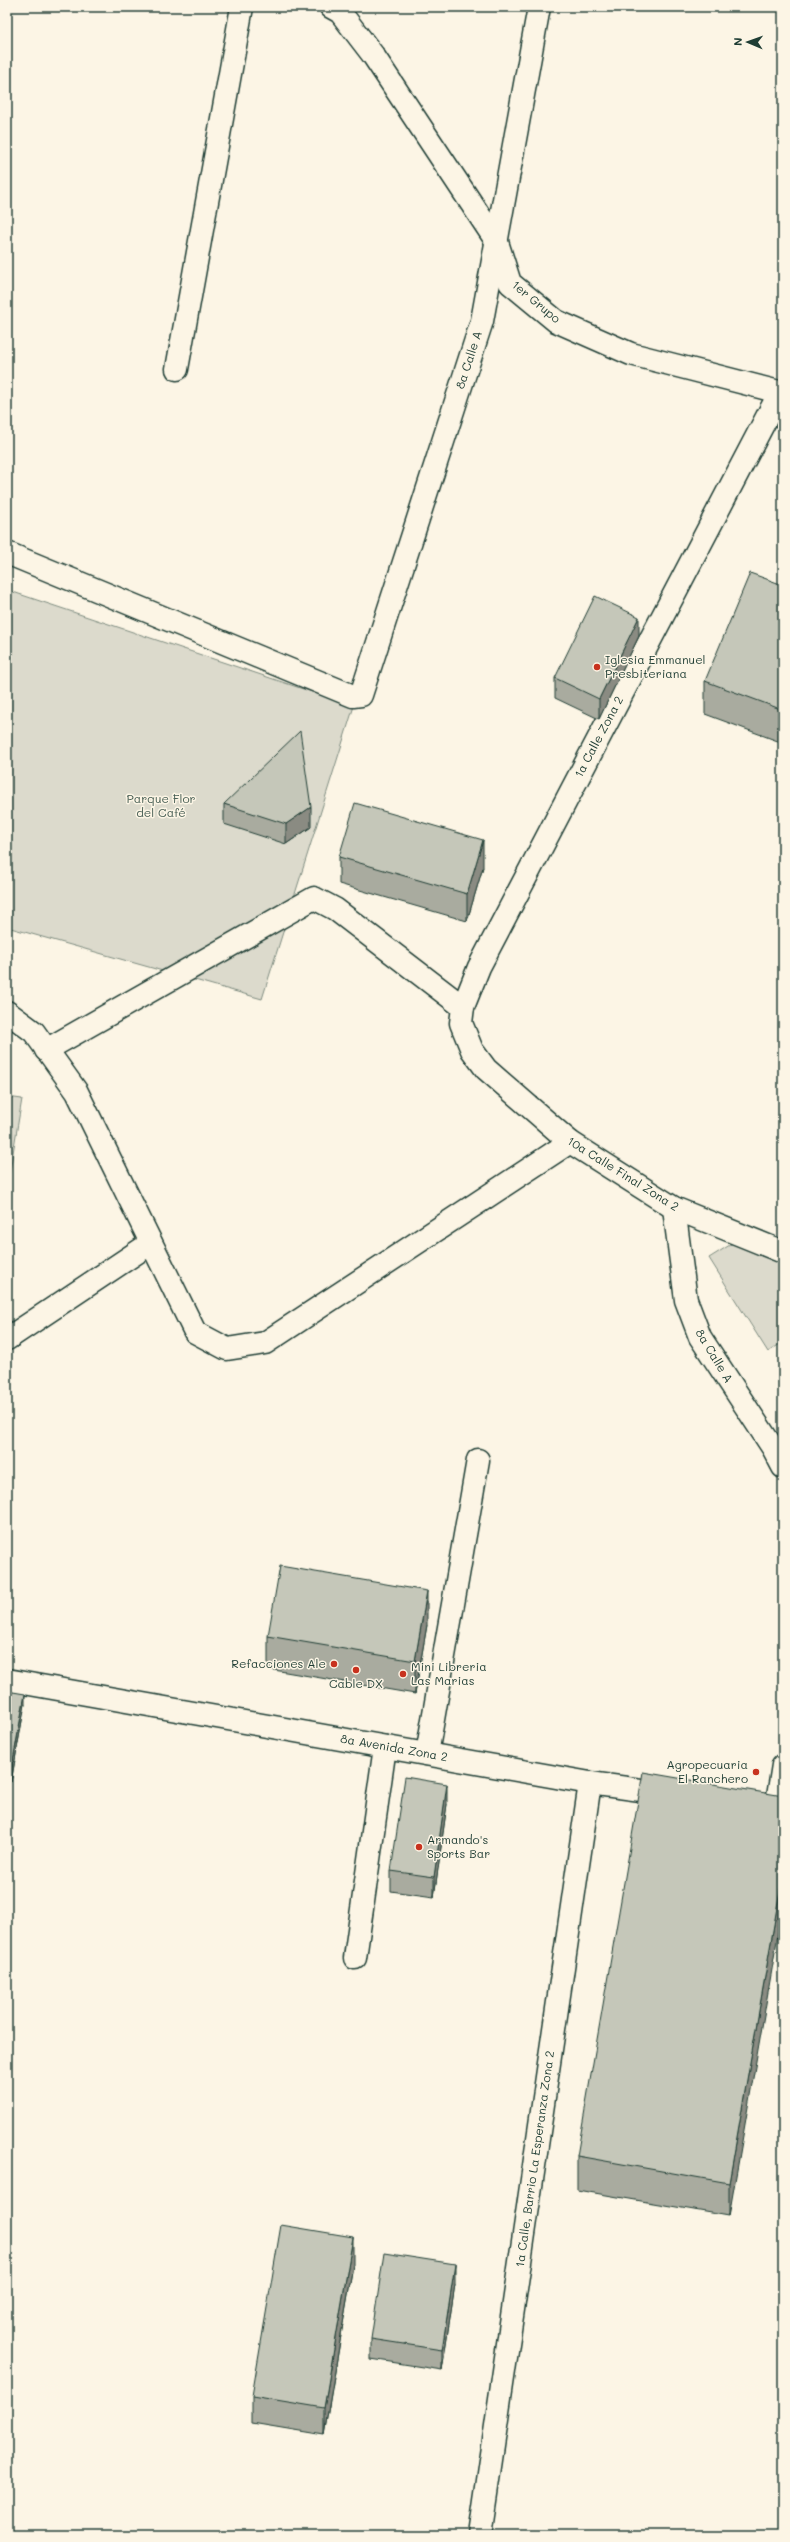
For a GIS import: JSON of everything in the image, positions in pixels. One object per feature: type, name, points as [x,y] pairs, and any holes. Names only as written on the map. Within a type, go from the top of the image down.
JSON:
[{"type":"street","points":[[177,369],[242,7]]},
{"type":"street","name":"1er Grupo","points":[[331,7],[340,12],[373,55],[497,242],[510,282],[556,321],[631,354],[782,392]]},
{"type":"street","name":"8a Calle A","points":[[7,553],[353,696],[361,695],[482,321],[539,7]]},
{"type":"street","name":"1a Calle Zona 2","points":[[462,1015],[487,953],[782,392]]},
{"type":"street","points":[[46,1050],[314,898],[335,910],[462,1015]]},
{"type":"street","points":[[7,1012],[34,1032],[77,1092],[195,1332],[227,1349],[265,1343],[570,1142]]},
{"type":"street","name":"10a Calle Final Zona 2","points":[[462,1015],[472,1050],[486,1069],[570,1142],[674,1208],[783,1252]]},
{"type":"street","name":"8a Calle A","points":[[674,1208],[686,1300],[700,1338],[773,1448],[783,1467]]},
{"type":"street","points":[[7,1339],[151,1243]]},
{"type":"street","points":[[426,1754],[478,1460]]},
{"type":"street","name":"8a Avenida Zona 2","points":[[7,1680],[590,1783],[691,1797]]},
{"type":"street","points":[[355,1958],[385,1747]]},
{"type":"street","points":[[753,1806],[780,1810],[783,1765]]},
{"type":"street","name":"1a Calle, Barrio La Esperanza Zona 2","points":[[480,2535],[590,1783]]},
{"type":"green space","name":"Parque Flor del Café","points":[[7,590],[354,706],[262,999],[7,927]]},
{"type":"green space","points":[[7,1097],[22,1099],[7,1189]]},
{"type":"green space","points":[[733,1243],[783,1263],[783,1342],[768,1352],[709,1258]]},
{"type":"building","points":[[750,573],[783,585],[783,710],[705,681]]},
{"type":"building","name":"Iglesia Emmanuel Presbiteriana","points":[[595,596],[639,617],[599,699],[555,678]]},
{"type":"building","points":[[300,731],[311,807],[286,824],[224,804]]},
{"type":"building","points":[[355,803],[483,840],[467,894],[339,857]]},
{"type":"building","points":[[280,1566],[427,1591],[415,1661],[268,1636]]},
{"type":"building","points":[[7,1691],[25,1694],[11,1771],[7,1771]]},
{"type":"building","points":[[643,1772],[783,1796],[783,1873],[729,2183],[577,2156]]},
{"type":"building","name":"Armando's Sports Bar","points":[[405,1777],[447,1784],[434,1877],[391,1871]]},
{"type":"building","points":[[281,2225],[353,2237],[324,2408],[252,2396]]},
{"type":"building","points":[[384,2253],[455,2264],[442,2350],[371,2339]]},
{"type":"place","name":"Iglesia Emmanuel Presbiteriana","points":[[597,667]]},
{"type":"place","name":"Refacciones Ale","points":[[334,1664]]},
{"type":"place","name":"Cable DX","points":[[356,1670]]},
{"type":"place","name":"Mini Libreria Las Marias","points":[[403,1674]]},
{"type":"place","name":"Agropecuaria El Ranchero","points":[[756,1772]]},
{"type":"place","name":"Armando's Sports Bar","points":[[419,1847]]}]
